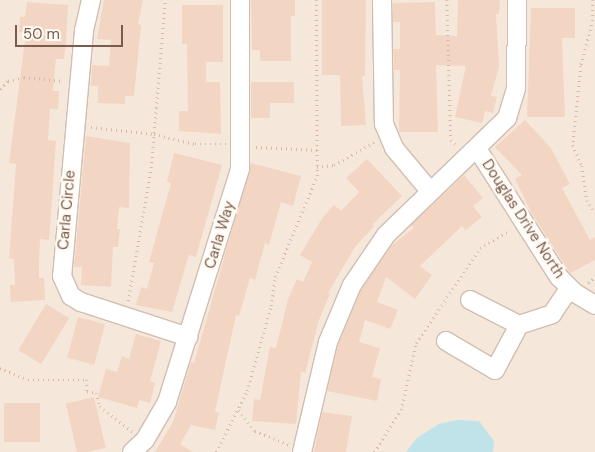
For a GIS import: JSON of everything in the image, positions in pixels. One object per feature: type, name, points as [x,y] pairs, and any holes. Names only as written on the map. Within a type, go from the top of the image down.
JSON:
[{"type":"street","name":"Carla Circle","points":[[91,0],[79,83],[62,276],[71,296],[81,302],[188,337]]},
{"type":"street","name":"Carla Way","points":[[137,449],[167,402],[232,197],[241,147],[240,0]]},
{"type":"street","points":[[382,0],[383,112],[387,134],[430,192]]},
{"type":"street","points":[[472,154],[501,126],[513,105],[516,88],[517,0]]},
{"type":"street","name":"Douglas Drive North","points":[[303,452],[328,342],[341,305],[367,260],[386,235],[472,154],[569,289],[595,305]]},
{"type":"street","points":[[446,341],[495,370],[519,325],[552,314],[569,289]]},
{"type":"street","points":[[470,300],[519,325]]},
{"type":"path","points":[[125,317],[154,134],[165,0]]},
{"type":"path","points":[[216,452],[239,410],[271,306],[274,277],[304,211],[317,167],[316,0]]},
{"type":"path","points":[[447,0],[451,140],[472,154]]},
{"type":"path","points":[[593,0],[593,20],[581,66],[573,145],[582,166],[587,200],[595,212]]},
{"type":"path","points":[[0,89],[8,81],[24,77],[79,83]]},
{"type":"path","points":[[76,125],[154,134],[196,144],[317,150]]},
{"type":"path","points":[[317,167],[334,165],[387,134]]},
{"type":"path","points":[[0,368],[28,380],[87,380],[87,391],[96,393],[100,406],[137,449]]},
{"type":"path","points":[[239,410],[255,431],[303,452]]},
{"type":"shaded area","points":[[0,0],[595,0],[595,452],[0,452]]},
{"type":"water","points":[[457,420],[479,421],[494,441],[493,452],[406,452],[417,438],[439,424]]},
{"type":"building","points":[[104,0],[143,0],[138,24],[141,25],[134,96],[125,96],[125,104],[98,103],[98,86],[91,86],[92,65],[109,66],[111,40],[97,39]]},
{"type":"building","points":[[251,0],[295,0],[295,16],[291,16],[291,61],[260,61],[260,50],[252,50]]},
{"type":"building","points":[[322,0],[366,0],[365,76],[362,76],[366,125],[341,126],[340,75],[322,75]]},
{"type":"building","points":[[458,0],[500,0],[499,14],[496,14],[499,67],[491,96],[497,97],[493,113],[485,111],[482,123],[455,117],[466,66],[436,65],[438,132],[399,132],[400,70],[394,70],[393,49],[400,49],[400,22],[393,22],[393,3],[435,2],[436,35],[457,36]]},
{"type":"building","points":[[27,2],[68,5],[64,59],[56,59],[53,91],[59,91],[58,109],[50,109],[48,140],[56,141],[51,214],[49,240],[40,239],[39,265],[39,278],[44,278],[45,300],[11,302],[10,285],[15,285],[14,259],[9,258],[16,164],[9,163],[26,33],[19,32],[20,17],[25,17]]},
{"type":"building","points":[[182,5],[223,5],[223,62],[206,62],[206,82],[220,82],[221,134],[179,131],[179,111],[188,111],[187,44],[182,44]]},
{"type":"building","points":[[531,8],[575,8],[575,38],[562,38],[565,117],[527,117]]},
{"type":"building","points":[[251,82],[294,82],[294,103],[270,103],[270,118],[251,118]]},
{"type":"building","points":[[525,120],[551,148],[570,184],[562,188],[590,240],[595,237],[595,260],[570,273],[531,212],[515,179],[522,175],[495,147]]},
{"type":"building","points":[[86,136],[130,143],[129,208],[119,207],[117,229],[120,229],[118,247],[113,247],[111,287],[81,285],[82,267],[74,267]]},
{"type":"building","points":[[174,153],[222,165],[196,257],[189,255],[172,312],[136,305],[141,287],[147,289],[154,263],[149,262],[171,183],[167,182]]},
{"type":"building","points":[[367,159],[402,196],[372,225],[374,226],[355,247],[328,293],[330,294],[319,320],[305,373],[301,372],[296,424],[252,421],[254,399],[260,400],[270,347],[276,348],[288,299],[297,279],[303,282],[312,262],[300,255],[323,217],[334,205],[341,211],[359,192],[346,178]]},
{"type":"building","points":[[251,163],[301,176],[293,206],[281,202],[269,245],[265,243],[255,280],[250,278],[239,316],[236,315],[215,412],[219,413],[215,430],[191,425],[180,444],[193,452],[155,452],[173,422],[191,362],[194,363]]},
{"type":"building","points":[[464,175],[483,198],[473,206],[482,217],[466,230],[462,226],[420,266],[432,275],[415,299],[386,277],[377,302],[398,310],[390,329],[365,320],[359,342],[380,348],[372,377],[381,379],[377,401],[327,391],[338,345],[361,290],[392,245],[414,228],[411,225]]},
{"type":"building","points":[[46,304],[69,318],[41,364],[18,350]]},
{"type":"building","points":[[78,317],[105,324],[94,365],[67,358]]},
{"type":"building","points":[[136,334],[161,341],[150,381],[155,383],[150,403],[139,400],[137,408],[98,397],[106,369],[117,372],[122,356],[129,359]]},
{"type":"building","points":[[94,397],[106,448],[77,452],[66,404]]},
{"type":"building","points":[[4,403],[40,403],[40,442],[4,442]]},
{"type":"building","points":[[322,412],[352,416],[346,452],[314,452]]}]
